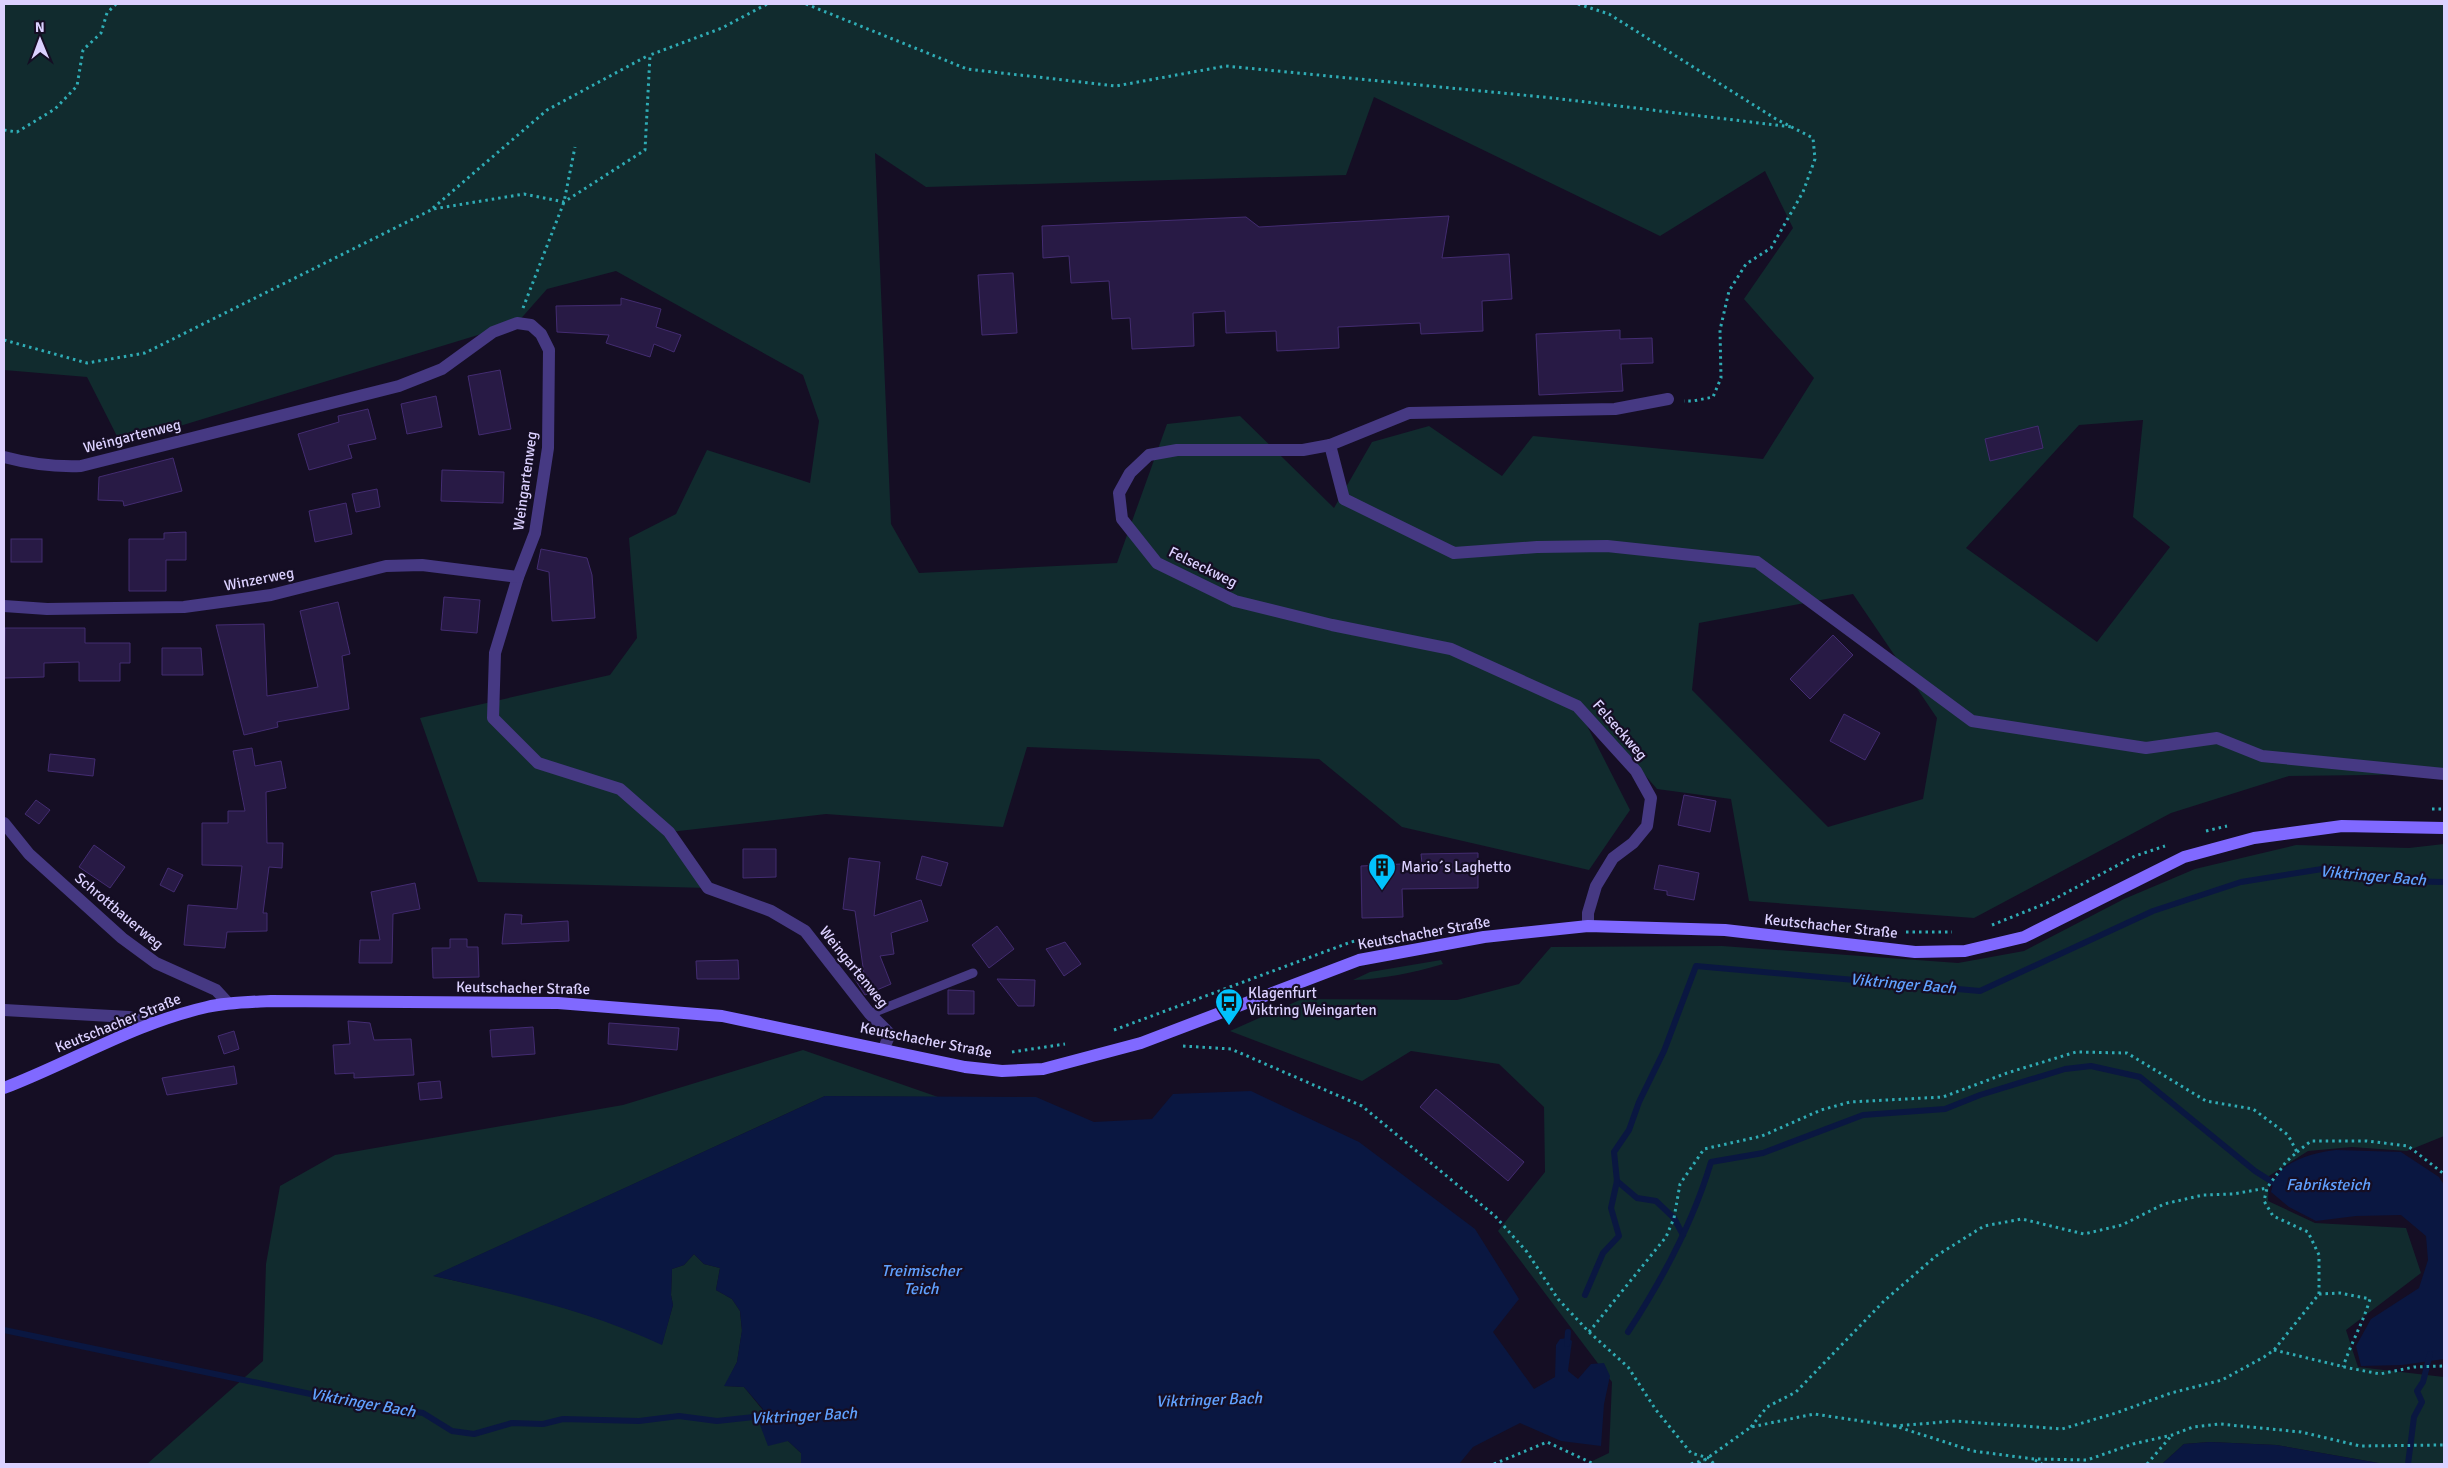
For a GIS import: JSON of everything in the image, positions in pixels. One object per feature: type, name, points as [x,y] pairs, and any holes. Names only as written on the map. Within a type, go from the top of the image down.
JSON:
[{"type":"main road","name":"Keutschacher Straße","points":[[4,1088],[152,1024],[184,1013],[228,1003],[271,1001],[558,1003],[722,1016],[884,1048],[965,1067],[1002,1071],[1043,1069],[1141,1043],[1359,960],[1484,937],[1588,926],[1725,930],[1915,952],[1965,952],[2024,937],[2184,857],[2254,838],[2342,826],[2444,828]]},
{"type":"street","name":"Weingartenweg","points":[[4,457],[49,466],[81,466],[399,386],[442,369],[493,332],[518,323],[531,325],[541,334],[549,350],[548,448],[535,533],[518,577],[495,653],[493,718],[538,763],[620,789],[669,832],[708,888],[771,911],[805,931],[870,1014],[890,1034],[884,1048]]},
{"type":"street","name":"Felseckweg","points":[[1588,926],[1588,913],[1596,886],[1613,858],[1633,843],[1647,826],[1652,798],[1636,771],[1577,706],[1451,648],[1332,625],[1235,601],[1157,563],[1122,519],[1119,492],[1130,472],[1149,455],[1176,450],[1303,450],[1330,445],[1409,413],[1615,409],[1668,399]]},
{"type":"street","points":[[1330,445],[1344,499],[1454,553],[1536,547],[1607,546],[1757,562],[1972,721],[2146,748],[2217,738],[2262,756],[2444,774]]},
{"type":"street","name":"Winzerweg","points":[[4,606],[47,609],[184,607],[271,595],[386,566],[422,564],[518,577]]},
{"type":"street","name":"Schrottbauerweg","points":[[4,823],[29,854],[122,938],[156,963],[216,990],[228,1003]]},
{"type":"street","points":[[4,1010],[128,1017],[152,1024]]},
{"type":"lane","points":[[870,1014],[973,974]]},
{"type":"path","points":[[4,130],[18,132],[55,109],[77,86],[83,50],[101,33],[107,13],[116,4]]},
{"type":"path","points":[[4,340],[87,362],[144,353],[433,209],[547,110],[650,55],[722,28],[767,4]]},
{"type":"path","points":[[806,4],[967,69],[1116,86],[1226,66],[1553,98],[1792,127]]},
{"type":"path","points":[[1578,4],[1610,14],[1812,138],[1815,160],[1803,192],[1771,248],[1746,264],[1728,291],[1720,330],[1721,378],[1713,397],[1694,402],[1668,399]]},
{"type":"path","points":[[433,209],[524,194],[564,202],[645,150],[650,55]]},
{"type":"path","points":[[518,323],[564,202],[576,147]]},
{"type":"path","points":[[2429,809],[2444,809]]},
{"type":"path","points":[[2200,834],[2218,827],[2236,825]]},
{"type":"path","points":[[1984,929],[2047,903],[2136,856],[2172,843]]},
{"type":"path","points":[[1902,932],[1957,932]]},
{"type":"path","points":[[1177,1046],[1231,1049],[1362,1106],[1495,1216],[1527,1252],[1558,1299],[1589,1332],[1628,1366],[1656,1410],[1691,1453],[1709,1458],[1714,1464]]},
{"type":"path","points":[[1589,1332],[1666,1237],[1674,1218],[1680,1184],[1704,1149],[1762,1136],[1820,1110],[1850,1102],[1943,1097],[2007,1073],[2076,1052],[2128,1054],[2206,1102],[2253,1109],[2288,1135],[2297,1152]]},
{"type":"path","points":[[1895,1426],[1955,1421],[2062,1428],[2116,1413],[2171,1393],[2222,1380],[2274,1350],[2319,1294],[2320,1255],[2308,1232],[2273,1216],[2264,1201],[2267,1188],[2286,1162],[2311,1141],[2367,1141],[2408,1146],[2444,1174]]},
{"type":"path","points":[[1699,1464],[1751,1427],[1767,1407],[1796,1392],[1885,1300],[1936,1256],[1984,1226],[2022,1219],[2084,1234],[2122,1225],[2164,1204],[2203,1195],[2233,1194],[2267,1188]]},
{"type":"path","points":[[2319,1294],[2340,1293],[2370,1299],[2364,1320],[2351,1342],[2343,1367]]},
{"type":"path","points":[[2274,1350],[2380,1374],[2414,1367],[2444,1366]]},
{"type":"path","points":[[1751,1427],[1814,1414],[1895,1426],[1973,1451],[2034,1459],[2087,1460],[2133,1444],[2172,1435],[2193,1427],[2220,1424],[2301,1432],[2360,1446],[2444,1445]]},
{"type":"path","points":[[2147,1464],[2172,1435]]},
{"type":"path","points":[[1494,1464],[1547,1442],[1594,1464]]},
{"type":"path","points":[[1691,1464],[1709,1458]]},
{"type":"path","points":[[1709,1458],[1710,1464]]},
{"type":"path","points":[[2034,1459],[2042,1464]]},
{"type":"green space","points":[[4,4],[2444,4],[2444,774],[2289,776],[2171,813],[1974,918],[1749,901],[1731,799],[1657,789],[1601,724],[1578,708],[1630,810],[1589,870],[1402,827],[1319,759],[1027,747],[1003,827],[826,814],[670,832],[708,888],[478,882],[420,718],[610,675],[637,638],[629,538],[676,514],[707,450],[810,483],[819,421],[803,375],[616,271],[547,289],[517,323],[121,444],[87,377],[4,370]],"holes":[[[1374,97],[1660,236],[1765,171],[1793,228],[1744,299],[1814,378],[1763,459],[1533,436],[1502,476],[1429,426],[1372,442],[1334,508],[1240,416],[1167,424],[1117,563],[919,573],[891,524],[875,153],[926,187],[1346,175]],[[2143,420],[2133,517],[2170,547],[2097,642],[1966,548],[2079,425]],[[1853,594],[1937,718],[1923,799],[1828,827],[1692,690],[1699,623]]]},
{"type":"green space","points":[[2444,844],[2444,1136],[2407,1151],[2352,1147],[2308,1151],[2269,1176],[2268,1201],[2315,1223],[2406,1228],[2421,1273],[2346,1330],[2358,1367],[2444,1377],[2444,1464],[2384,1464],[2276,1445],[2210,1442],[2184,1444],[2162,1464],[1586,1464],[1609,1453],[1612,1382],[1498,1231],[1545,1172],[1544,1107],[1499,1064],[1411,1051],[1362,1081],[1230,1031],[1302,999],[1457,1000],[1519,984],[1551,947],[1722,946],[1958,963],[2024,951],[2124,899],[2195,869],[2296,845],[2409,848]]},
{"type":"green space","points":[[1441,960],[1443,964],[1409,973],[1353,980],[1370,972]]},
{"type":"green space","points":[[803,1050],[938,1097],[825,1096],[434,1276],[533,1298],[619,1325],[662,1344],[673,1305],[671,1295],[672,1269],[684,1265],[694,1254],[704,1264],[720,1268],[716,1290],[732,1299],[740,1311],[742,1331],[737,1362],[725,1386],[744,1387],[788,1441],[801,1453],[801,1464],[147,1464],[263,1361],[266,1264],[280,1186],[335,1155],[623,1105]]},
{"type":"water","name":"Treimischer Teich","points":[[1251,1091],[1359,1142],[1475,1229],[1519,1299],[1493,1332],[1534,1389],[1555,1377],[1556,1345],[1560,1339],[1568,1338],[1572,1341],[1568,1371],[1578,1379],[1591,1364],[1604,1363],[1610,1376],[1604,1404],[1601,1446],[1561,1441],[1520,1423],[1473,1447],[1459,1464],[801,1464],[801,1453],[788,1441],[768,1446],[757,1417],[763,1409],[744,1387],[724,1386],[737,1362],[742,1330],[740,1311],[732,1299],[716,1290],[720,1268],[704,1264],[694,1254],[684,1265],[672,1269],[671,1295],[673,1305],[662,1345],[606,1322],[550,1304],[433,1276],[825,1096],[1036,1097],[1094,1122],[1152,1119],[1173,1094]]},
{"type":"water","name":"Fabriksteich","points":[[2336,1150],[2401,1152],[2439,1177],[2444,1185],[2444,1359],[2402,1365],[2361,1366],[2356,1346],[2371,1319],[2419,1288],[2428,1260],[2426,1236],[2401,1215],[2356,1216],[2316,1221],[2289,1207],[2271,1192],[2276,1177],[2287,1166],[2311,1155]]},
{"type":"water","points":[[2210,1442],[2276,1445],[2384,1464],[2162,1464],[2184,1444]]},
{"type":"building","points":[[1449,216],[1442,258],[1509,254],[1512,299],[1482,301],[1483,331],[1421,334],[1420,323],[1338,327],[1339,348],[1277,351],[1276,331],[1226,333],[1225,311],[1193,313],[1194,346],[1132,349],[1130,318],[1112,319],[1109,281],[1071,283],[1069,256],[1043,258],[1042,226],[1246,217],[1259,227]]},
{"type":"building","points":[[1013,273],[1017,333],[982,335],[978,275]]},
{"type":"building","points":[[621,298],[661,309],[656,327],[681,335],[674,352],[654,344],[650,357],[606,343],[609,335],[557,332],[556,306],[621,305]]},
{"type":"building","points":[[1620,330],[1620,339],[1652,338],[1653,363],[1621,364],[1623,391],[1539,395],[1536,334]]},
{"type":"building","points":[[500,370],[511,429],[479,435],[468,376]]},
{"type":"building","points":[[436,396],[442,427],[407,434],[401,404]]},
{"type":"building","points":[[368,409],[376,439],[348,445],[352,458],[309,470],[298,434],[339,422],[338,416]]},
{"type":"building","points":[[2038,426],[2043,448],[1990,461],[1985,439]]},
{"type":"building","points":[[173,458],[182,491],[124,506],[123,501],[98,500],[99,477]]},
{"type":"building","points":[[442,470],[504,472],[503,503],[441,501]]},
{"type":"building","points":[[377,489],[380,507],[356,512],[352,494]]},
{"type":"building","points":[[346,503],[352,534],[315,542],[309,511]]},
{"type":"building","points":[[186,532],[186,560],[166,560],[166,591],[129,591],[129,539],[164,539],[164,533]]},
{"type":"building","points":[[11,539],[42,539],[42,562],[11,562]]},
{"type":"building","points":[[541,549],[587,558],[592,575],[595,618],[552,621],[549,572],[537,569]]},
{"type":"building","points":[[444,597],[480,600],[477,633],[441,630]]},
{"type":"building","points":[[338,602],[350,654],[342,656],[349,709],[277,722],[278,727],[244,735],[216,625],[264,624],[267,696],[318,687],[300,611]]},
{"type":"building","points":[[5,628],[85,628],[85,643],[130,643],[130,663],[120,663],[120,681],[79,681],[79,662],[44,663],[44,677],[4,678]]},
{"type":"building","points":[[1833,635],[1853,655],[1810,699],[1790,679]]},
{"type":"building","points":[[162,648],[201,648],[203,675],[162,675]]},
{"type":"building","points":[[1844,714],[1880,733],[1865,760],[1830,741]]},
{"type":"building","points":[[252,748],[255,766],[281,761],[286,788],[266,792],[267,843],[283,843],[282,868],[269,867],[263,913],[267,913],[267,931],[227,932],[225,948],[184,945],[188,905],[237,909],[242,866],[202,865],[202,823],[228,823],[228,811],[245,811],[233,751]]},
{"type":"building","points":[[50,754],[95,759],[93,776],[48,771]]},
{"type":"building","points":[[1684,795],[1716,801],[1710,832],[1678,825]]},
{"type":"building","points":[[36,800],[50,810],[39,824],[25,814]]},
{"type":"building","points":[[94,845],[125,867],[110,888],[79,867]]},
{"type":"building","points":[[743,849],[776,849],[776,877],[743,878]]},
{"type":"building","points":[[1478,853],[1478,888],[1402,889],[1403,917],[1362,918],[1361,866],[1422,863],[1421,854]]},
{"type":"building","points":[[922,856],[948,863],[941,886],[916,879]]},
{"type":"building","points":[[849,858],[880,862],[874,916],[921,900],[928,921],[891,933],[894,954],[880,956],[891,984],[865,995],[854,978],[864,974],[855,911],[843,909]]},
{"type":"building","points":[[1659,865],[1699,873],[1694,900],[1667,895],[1667,891],[1654,889]]},
{"type":"building","points":[[168,868],[183,875],[174,892],[160,885]]},
{"type":"building","points":[[415,883],[420,909],[393,914],[392,963],[359,963],[360,940],[380,940],[371,892]]},
{"type":"building","points":[[505,914],[522,915],[521,924],[568,921],[569,941],[502,944]]},
{"type":"building","points":[[997,926],[1014,949],[989,968],[972,945]]},
{"type":"building","points":[[450,939],[467,939],[467,947],[478,947],[479,977],[433,978],[432,948],[450,948]]},
{"type":"building","points":[[1065,942],[1081,964],[1064,976],[1046,949]]},
{"type":"building","points":[[738,960],[739,979],[697,979],[696,961]]},
{"type":"building","points":[[997,979],[1035,980],[1034,1006],[1018,1006]]},
{"type":"building","points":[[948,990],[974,991],[974,1014],[948,1014]]},
{"type":"building","points":[[348,1021],[370,1023],[374,1040],[411,1039],[414,1075],[354,1078],[354,1073],[335,1074],[333,1045],[350,1044]]},
{"type":"building","points":[[609,1023],[679,1028],[677,1050],[608,1044]]},
{"type":"building","points":[[533,1027],[535,1054],[492,1057],[490,1030]]},
{"type":"building","points":[[234,1031],[239,1049],[224,1054],[218,1036]]},
{"type":"building","points":[[234,1066],[237,1084],[167,1095],[162,1078]]},
{"type":"building","points":[[440,1081],[442,1098],[420,1100],[418,1083]]},
{"type":"building","points":[[1436,1089],[1524,1162],[1508,1181],[1420,1107]]},
{"type":"waterway","name":"Viktringer Bach","points":[[1585,1295],[1603,1253],[1619,1236],[1611,1208],[1617,1181],[1614,1152],[1629,1130],[1639,1102],[1664,1051],[1696,966],[1980,991],[2153,911],[2241,882],[2322,869],[2393,881],[2444,882]]},
{"type":"waterway","points":[[1628,1332],[1653,1292],[1686,1229],[1711,1162],[1763,1153],[1863,1115],[1945,1109],[1980,1095],[2065,1069],[2091,1066],[2140,1077],[2255,1171],[2274,1183],[2281,1183]]},
{"type":"waterway","points":[[1617,1181],[1637,1198],[1656,1201],[1674,1218],[1683,1235]]},
{"type":"waterway","name":"Viktringer Bach","points":[[4,1330],[325,1397],[423,1413],[452,1431],[474,1434],[512,1423],[543,1424],[563,1419],[639,1421],[679,1416],[717,1421],[763,1416]]},
{"type":"waterway","name":"Viktringer Bach","points":[[1567,1344],[1568,1332]]},
{"type":"waterway","points":[[2408,1464],[2414,1417],[2422,1402],[2417,1391],[2423,1382],[2430,1354]]},
{"type":"place","name":"Mario´s Laghetto","points":[[1382,891]]},
{"type":"place","name":"Klagenfurt Viktring Weingarten","points":[[1229,1026]]}]
